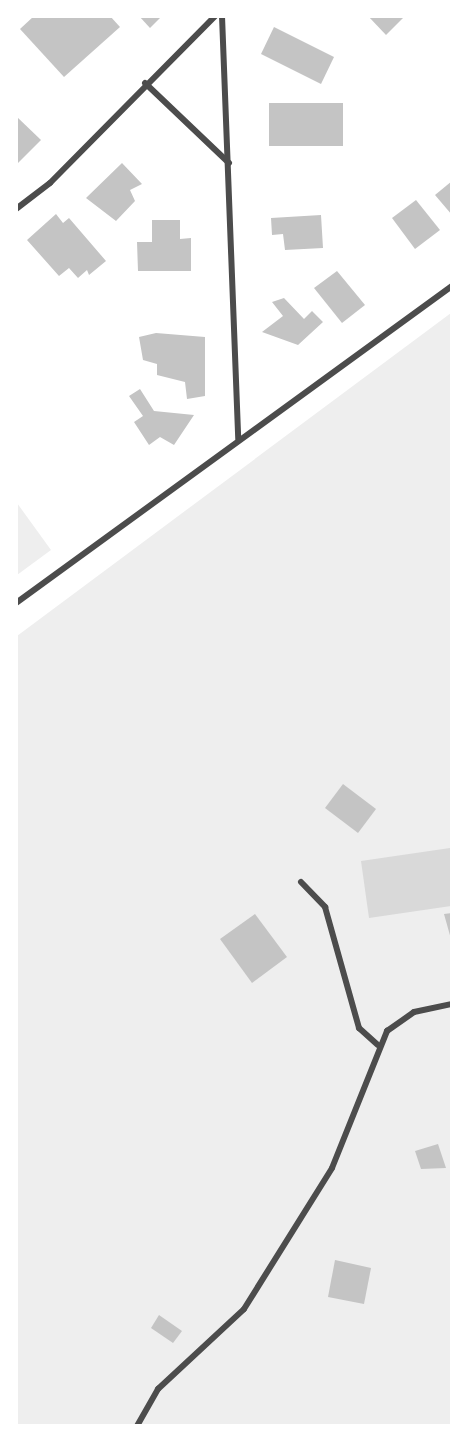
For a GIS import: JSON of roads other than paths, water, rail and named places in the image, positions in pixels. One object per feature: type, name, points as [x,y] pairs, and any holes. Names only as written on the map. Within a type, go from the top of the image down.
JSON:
[{"type":"street","points":[[16,209],[50,183],[145,83],[214,16]]},
{"type":"street","points":[[222,16],[238,439]]},
{"type":"street","points":[[145,83],[229,163]]},
{"type":"street","points":[[16,198],[22,203]]},
{"type":"street","points":[[16,603],[238,439],[452,286]]},
{"type":"street","points":[[301,882],[325,907],[359,1028],[378,1045]]},
{"type":"street","points":[[137,1425],[158,1389],[244,1309],[332,1168],[378,1045],[402,1018],[452,1004]]}]
